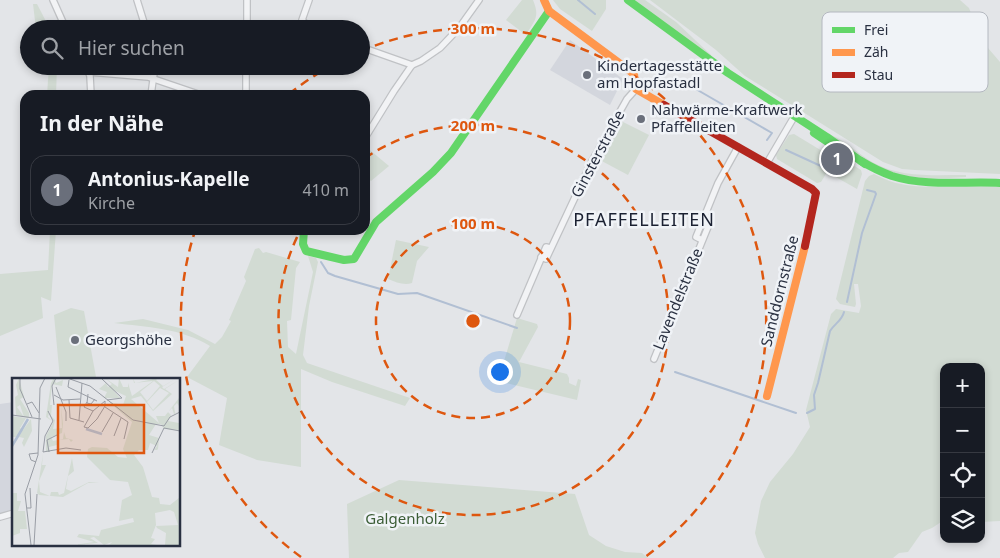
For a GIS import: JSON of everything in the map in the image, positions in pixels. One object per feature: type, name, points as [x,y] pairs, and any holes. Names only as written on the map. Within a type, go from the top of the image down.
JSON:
[{"type":"street","points":[[53,0],[62,20]]},
{"type":"street","points":[[137,0],[143,20]]},
{"type":"street","points":[[247,0],[247,20]]},
{"type":"street","points":[[302,20],[309,0]]},
{"type":"street","points":[[370,130],[412,65],[422,61],[440,48],[459,28],[479,0]]},
{"type":"street","points":[[544,0],[549,11],[634,74],[636,89],[767,163],[794,117]]},
{"type":"street","points":[[628,0],[728,72],[794,117],[827,136],[865,164],[889,175],[921,182],[977,181],[1000,183]]},
{"type":"street","points":[[370,230],[448,157],[549,11]]},
{"type":"street","points":[[370,50],[412,65]]},
{"type":"street","points":[[88,75],[90,90]]},
{"type":"street","points":[[134,75],[154,78],[187,90]]},
{"type":"street","points":[[151,90],[154,75]]},
{"type":"street","points":[[246,75],[246,90]]},
{"type":"street","name":"Ginsterstraße","points":[[517,315],[546,246],[550,248],[592,161],[627,99],[636,89]]},
{"type":"street","name":"Lavendelstraße","points":[[654,359],[710,222],[704,220],[718,183],[738,147]]},
{"type":"street","name":"Sanddornstraße","points":[[767,163],[816,193],[811,222],[767,396]]},
{"type":"street","points":[[304,235],[303,244],[309,253],[344,260],[354,258],[367,235]]},
{"type":"shaded area","name":"Kindertagesstätte am Hopfastadl","points":[[570,40],[623,79],[610,105],[550,70]]},
{"type":"shaded area","points":[[12,402],[12,511],[0,514],[0,404]]},
{"type":"green space","points":[[522,0],[533,0],[536,11],[536,18],[526,35],[506,20]]},
{"type":"green space","points":[[553,0],[606,0],[606,9],[592,31],[560,9]]},
{"type":"green space","points":[[635,0],[645,0],[676,22],[711,55],[712,60]]},
{"type":"green space","points":[[650,0],[960,0],[971,12],[822,12],[822,92],[988,92],[988,48],[1000,62],[1000,174],[902,169],[883,162],[745,76],[716,50]]},
{"type":"green space","points":[[33,4],[37,4],[45,20],[35,20]]},
{"type":"green space","points":[[48,75],[57,75],[56,90],[47,90]]},
{"type":"green space","points":[[619,120],[649,135],[628,175],[598,159]]},
{"type":"green space","points":[[794,134],[832,157],[836,164],[842,158],[861,170],[862,174],[857,189],[827,172],[821,182],[817,183],[777,159],[776,155],[789,135]]},
{"type":"green space","points":[[831,135],[868,160],[884,168],[907,173],[966,175],[966,177],[920,178],[885,170],[866,160]]},
{"type":"green space","points":[[370,150],[389,166],[370,180]]},
{"type":"green space","points":[[874,174],[893,182],[922,187],[1000,187],[1000,521],[985,522],[985,363],[940,363],[940,523],[922,532],[908,552],[899,553],[893,558],[765,558],[755,533],[761,501],[770,482],[793,454],[810,427],[806,410],[831,314],[836,309],[859,313],[861,306],[858,284],[854,284],[855,307],[840,304],[836,299],[865,181]]},
{"type":"green space","points":[[50,235],[56,235],[51,301],[41,297],[43,318],[0,336],[0,274],[48,270]]},
{"type":"green space","points":[[396,240],[429,247],[417,261],[412,283],[409,284],[388,279]]},
{"type":"green space","points":[[259,248],[263,253],[266,252],[300,262],[296,268],[291,320],[287,321],[288,347],[296,354],[313,272],[308,256],[316,258],[318,262],[309,306],[303,355],[307,363],[410,398],[405,406],[332,382],[301,369],[301,467],[257,460],[219,445],[227,398],[187,377],[210,346],[187,335],[175,332],[114,323],[143,319],[188,330],[215,344],[222,337],[231,321],[229,320],[246,281],[244,277],[255,249]]},
{"type":"green space","points":[[71,308],[84,311],[96,377],[114,378],[60,378],[54,315]]},
{"type":"green space","points":[[517,318],[537,324],[538,327],[519,362],[567,374],[569,383],[576,386],[578,379],[581,380],[577,400],[498,381]]},
{"type":"green space","name":"Galgenholz","points":[[399,480],[575,494],[589,535],[606,546],[625,552],[642,553],[648,558],[349,558],[347,504]]},
{"type":"waterway","points":[[578,0],[595,14]]},
{"type":"waterway","points":[[675,77],[772,133],[767,140]]},
{"type":"waterway","points":[[786,150],[823,167]]},
{"type":"waterway","points":[[847,302],[862,233],[876,194],[867,190]]},
{"type":"waterway","points":[[321,262],[328,273],[335,276],[398,294],[417,293],[517,328]]},
{"type":"waterway","points":[[807,413],[815,409],[814,395],[830,331],[842,318],[844,312]]},
{"type":"waterway","points":[[675,372],[796,413]]},
{"type":"traffic: fast","points":[[628,0],[728,73],[865,164]]},
{"type":"traffic: fast","points":[[370,232],[376,222],[433,172],[451,153],[549,11]]},
{"type":"traffic: fast","points":[[814,133],[838,149]]},
{"type":"traffic: fast","points":[[861,161],[884,173],[905,179],[932,183],[1000,183]]},
{"type":"traffic: fast","points":[[304,235],[303,244],[306,251],[344,260],[354,259],[368,235]]},
{"type":"traffic: slow","points":[[544,0],[549,11],[634,74],[636,89],[664,105]]},
{"type":"traffic: slow","points":[[767,396],[805,246]]},
{"type":"traffic: jam","points":[[664,105],[812,189],[816,193],[805,246]]},
{"type":"place","name":"Kindertagesstätte am Hopfastadl","points":[[587,75]]},
{"type":"place","name":"Nahwärme-Kraftwerk Pfaffelleiten","points":[[641,119]]},
{"type":"place","name":"Antonius-Kapelle","points":[[837,159]]},
{"type":"place","name":"Georgshöhe","points":[[75,340]]},
{"type":"district","name":"PFAFFELLEITEN","points":[[644,220]]}]
